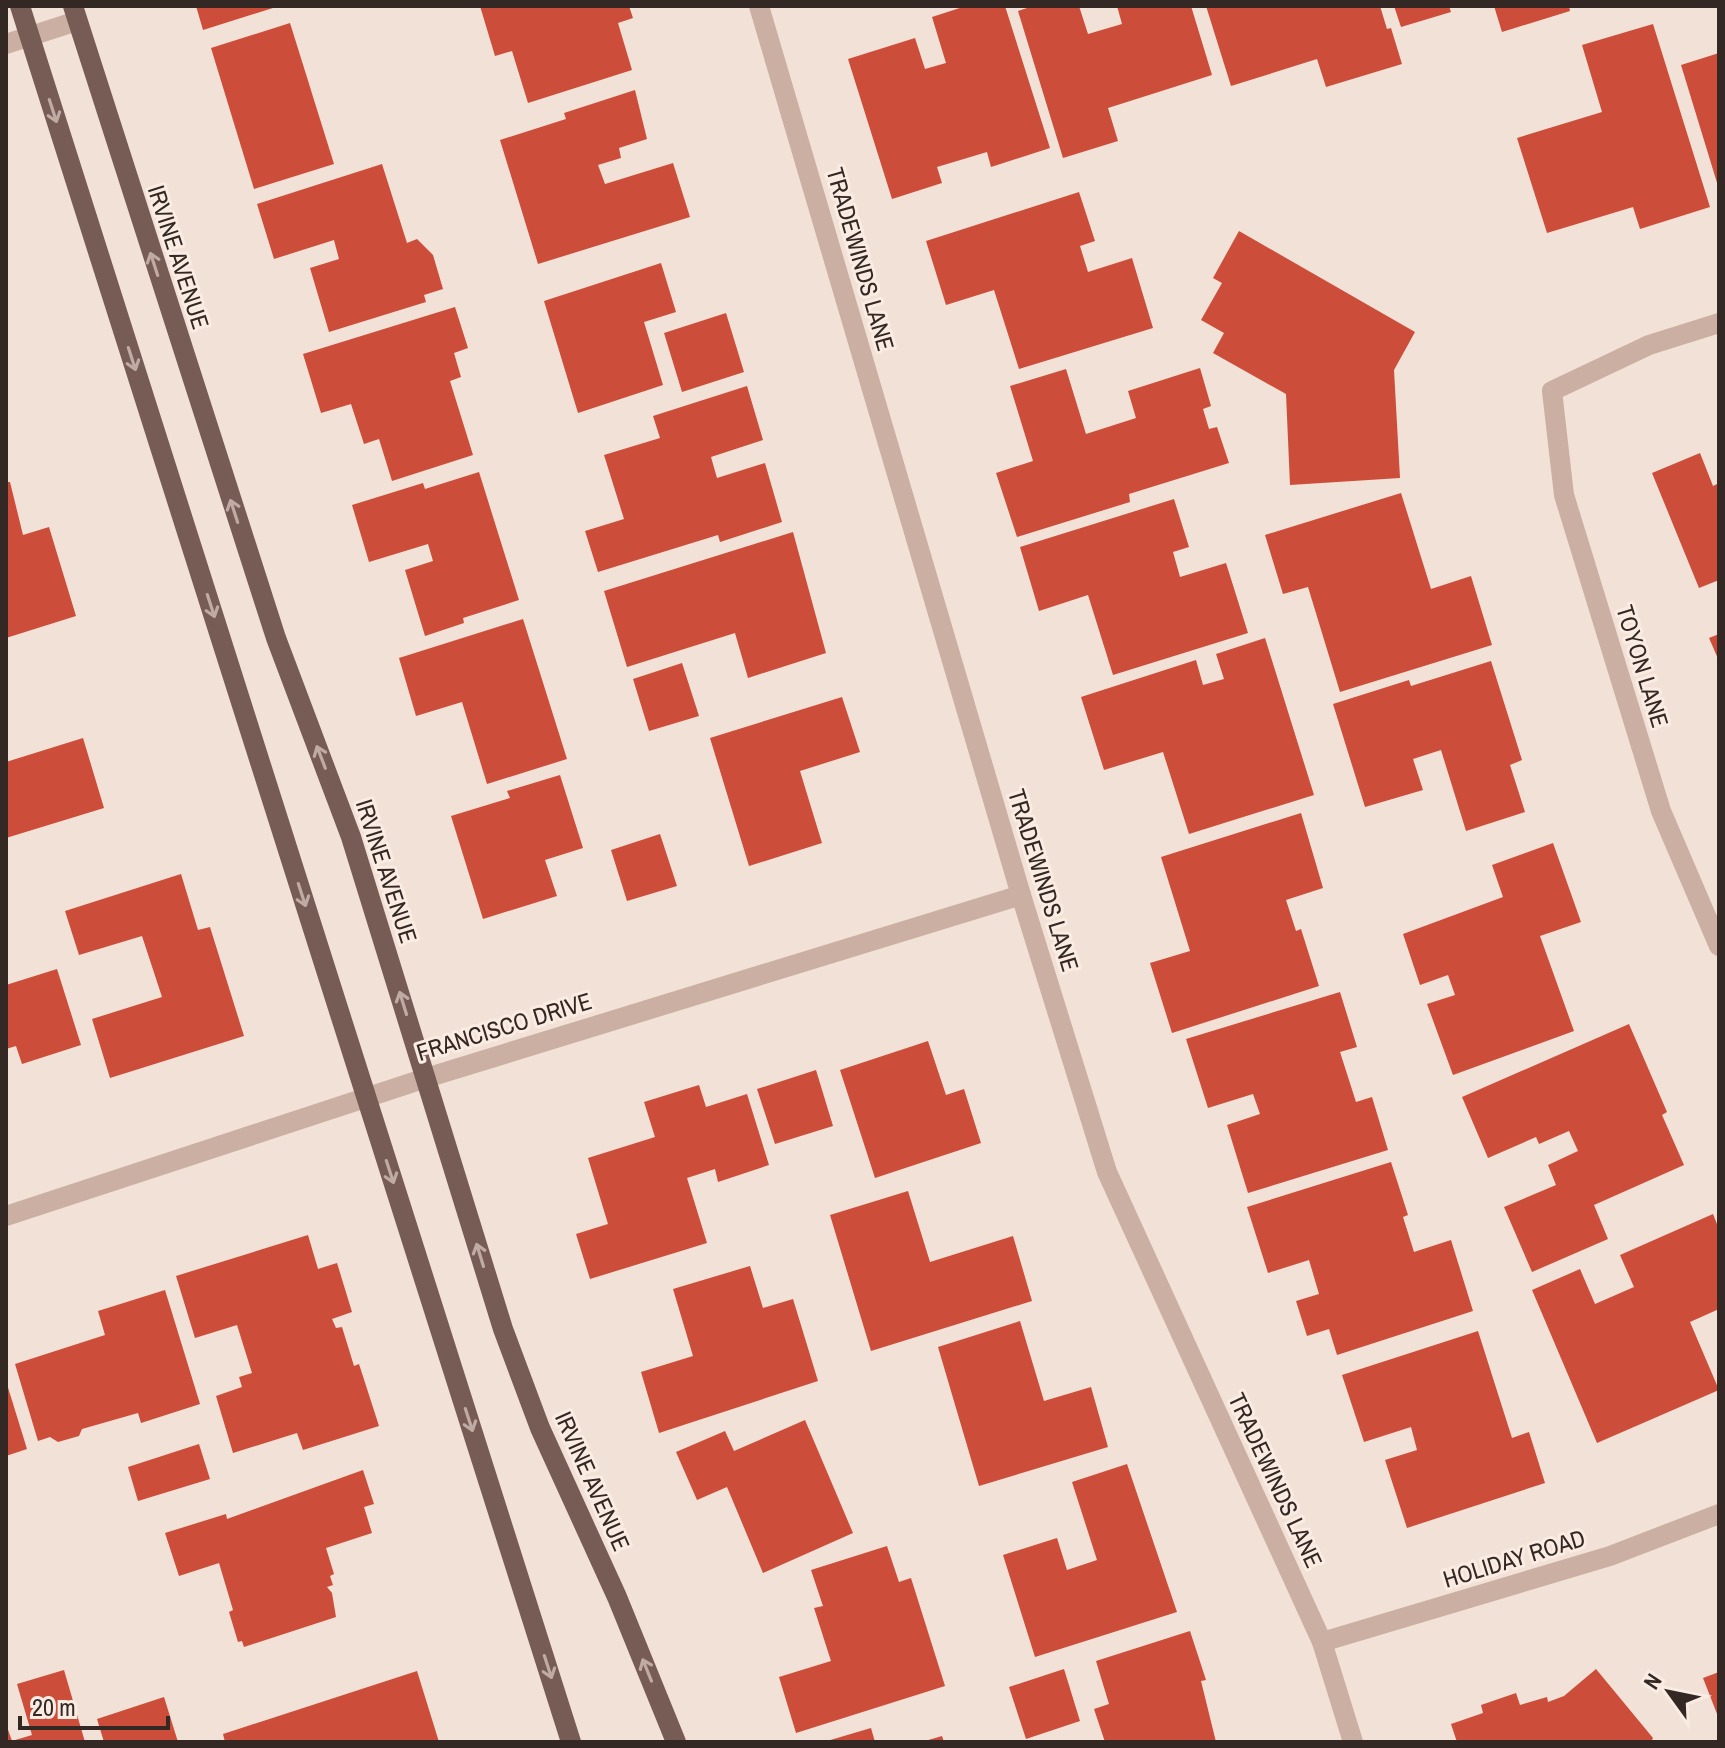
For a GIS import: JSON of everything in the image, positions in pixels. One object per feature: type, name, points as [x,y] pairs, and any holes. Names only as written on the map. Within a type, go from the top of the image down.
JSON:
[{"type":"main road","points":[[20,6],[571,1742]]},
{"type":"main road","name":"IRVINE AVENUE","points":[[75,13],[261,594],[351,837],[503,1329],[540,1428],[617,1597],[676,1742]]},
{"type":"street","name":"TRADEWINDS LANE","points":[[759,6],[1021,895],[1107,1172],[1322,1642],[1353,1742]]},
{"type":"street","points":[[6,44],[75,13]]},
{"type":"street","name":"TOYON LANE","points":[[1719,323],[1649,345],[1552,391],[1564,495],[1661,811],[1719,946]]},
{"type":"street","name":"FRANCISCO DRIVE","points":[[6,1216],[426,1078],[1021,895]]},
{"type":"street","name":"HOLIDAY ROAD","points":[[1322,1642],[1610,1556],[1719,1514]]},
{"type":"building","points":[[196,6],[276,6],[276,7],[203,30]]},
{"type":"building","points":[[480,6],[629,6],[633,18],[618,23],[632,70],[528,103],[512,51],[495,56]]},
{"type":"building","points":[[966,6],[1005,6],[1050,148],[991,167],[987,152],[937,167],[942,183],[892,199],[848,59],[915,38],[925,69],[946,63],[932,17]]},
{"type":"building","points":[[1033,6],[1079,6],[1088,34],[1122,24],[1117,6],[1191,6],[1212,75],[1108,108],[1118,141],[1063,158],[1018,11]]},
{"type":"building","points":[[1206,6],[1380,6],[1387,29],[1391,28],[1402,64],[1326,87],[1317,59],[1231,86]]},
{"type":"building","points":[[1394,6],[1449,6],[1451,12],[1401,27]]},
{"type":"building","points":[[1494,6],[1569,6],[1570,11],[1502,32]]},
{"type":"building","points":[[290,23],[334,164],[254,189],[211,48]]},
{"type":"building","points":[[1653,24],[1710,207],[1640,229],[1633,207],[1547,233],[1517,138],[1602,112],[1582,45]]},
{"type":"building","points":[[1719,53],[1719,186],[1718,186],[1681,65]]},
{"type":"building","points":[[635,90],[647,139],[619,148],[621,158],[598,165],[605,184],[673,163],[690,217],[538,264],[500,140],[566,119],[564,113]]},
{"type":"building","points":[[382,164],[407,243],[417,239],[433,255],[443,289],[424,295],[426,302],[329,332],[310,268],[339,259],[334,240],[274,259],[257,204]]},
{"type":"building","points":[[1079,192],[1095,241],[1080,246],[1088,272],[1132,258],[1153,328],[1019,369],[994,290],[946,305],[926,241]]},
{"type":"building","points":[[1239,231],[1415,332],[1394,370],[1400,478],[1290,485],[1286,394],[1213,353],[1224,333],[1201,320],[1222,283],[1213,278]]},
{"type":"building","points":[[661,263],[676,312],[644,322],[663,385],[578,413],[544,301]]},
{"type":"building","points":[[455,307],[468,348],[454,353],[461,377],[450,381],[473,455],[392,481],[379,439],[364,444],[351,404],[321,413],[303,354]]},
{"type":"building","points":[[726,313],[744,372],[682,392],[664,333]]},
{"type":"building","points":[[1200,368],[1211,406],[1203,409],[1209,429],[1217,427],[1229,463],[1129,494],[1130,502],[1017,537],[996,473],[1033,461],[1010,386],[1066,369],[1086,434],[1136,418],[1128,391]]},
{"type":"building","points":[[747,386],[763,440],[711,457],[717,478],[765,463],[782,522],[720,542],[718,535],[598,572],[585,531],[624,519],[604,455],[660,438],[653,416]]},
{"type":"building","points":[[1700,453],[1713,486],[1719,483],[1719,580],[1699,588],[1652,473]]},
{"type":"building","points":[[479,472],[519,600],[463,618],[464,623],[425,636],[405,570],[433,561],[428,544],[369,562],[352,505],[423,483],[425,489]]},
{"type":"building","points":[[6,482],[10,482],[23,535],[49,527],[76,616],[6,638]]},
{"type":"building","points":[[1401,493],[1431,589],[1471,576],[1492,645],[1340,692],[1308,587],[1283,594],[1265,535]]},
{"type":"building","points":[[1174,499],[1189,547],[1173,552],[1180,577],[1226,563],[1248,633],[1113,675],[1088,595],[1039,611],[1020,547]]},
{"type":"building","points":[[793,532],[826,653],[748,678],[735,633],[627,667],[604,591]]},
{"type":"building","points":[[523,619],[567,759],[487,784],[462,702],[416,716],[399,658]]},
{"type":"building","points":[[1719,634],[1719,661],[1709,638]]},
{"type":"building","points":[[1265,638],[1314,795],[1189,834],[1163,752],[1104,770],[1081,697],[1196,660],[1203,685],[1224,679],[1216,654]]},
{"type":"building","points":[[1491,661],[1522,760],[1510,765],[1525,812],[1466,831],[1441,750],[1413,759],[1423,790],[1365,807],[1333,704],[1409,680],[1411,686]]},
{"type":"building","points":[[682,663],[699,716],[649,731],[633,679]]},
{"type":"building","points":[[842,697],[860,752],[800,771],[822,843],[749,866],[710,738]]},
{"type":"building","points":[[83,738],[104,808],[6,838],[6,762]]},
{"type":"building","points":[[560,775],[583,848],[545,860],[557,896],[483,919],[451,816],[510,798],[507,791]]},
{"type":"building","points":[[1301,813],[1323,888],[1286,900],[1296,931],[1301,929],[1319,986],[1172,1033],[1150,963],[1190,951],[1161,857]]},
{"type":"building","points":[[660,834],[677,886],[627,901],[611,850]]},
{"type":"building","points":[[1553,843],[1581,922],[1540,936],[1574,1031],[1453,1075],[1427,1004],[1455,995],[1448,975],[1420,985],[1403,934],[1503,897],[1492,865]]},
{"type":"building","points":[[181,874],[198,930],[210,927],[244,1036],[110,1078],[92,1019],[162,997],[142,936],[79,955],[65,911]]},
{"type":"building","points":[[57,969],[81,1045],[22,1064],[16,1046],[6,1049],[6,985]]},
{"type":"building","points":[[1340,992],[1357,1047],[1340,1052],[1356,1102],[1372,1097],[1388,1150],[1248,1193],[1227,1125],[1260,1114],[1253,1094],[1208,1108],[1186,1039]]},
{"type":"building","points":[[1629,1024],[1667,1112],[1662,1115],[1684,1165],[1594,1205],[1608,1239],[1532,1272],[1504,1207],[1556,1185],[1548,1165],[1578,1151],[1569,1131],[1539,1144],[1536,1137],[1488,1158],[1462,1097]]},
{"type":"building","points":[[928,1041],[946,1095],[964,1089],[981,1143],[875,1178],[840,1070]]},
{"type":"building","points":[[816,1070],[833,1126],[775,1144],[757,1089]]},
{"type":"building","points":[[699,1085],[706,1107],[747,1094],[769,1165],[718,1182],[715,1169],[687,1178],[707,1243],[590,1279],[576,1234],[608,1224],[588,1158],[655,1137],[644,1102]]},
{"type":"building","points":[[1391,1162],[1408,1215],[1403,1217],[1414,1252],[1451,1240],[1473,1311],[1337,1355],[1329,1329],[1307,1336],[1296,1301],[1319,1294],[1309,1260],[1268,1273],[1247,1207]]},
{"type":"building","points":[[908,1191],[930,1262],[1013,1236],[1032,1301],[871,1351],[830,1215]]},
{"type":"building","points":[[1713,1214],[1719,1229],[1719,1309],[1690,1322],[1719,1390],[1597,1443],[1532,1290],[1580,1269],[1595,1304],[1634,1287],[1620,1255]]},
{"type":"building","points":[[308,1235],[318,1269],[337,1263],[352,1312],[332,1319],[336,1328],[342,1327],[354,1366],[359,1364],[379,1426],[303,1450],[297,1433],[233,1453],[216,1396],[242,1387],[239,1377],[252,1373],[237,1325],[195,1338],[176,1276]]},
{"type":"building","points":[[750,1266],[763,1308],[793,1299],[818,1381],[659,1433],[641,1372],[693,1356],[673,1289]]},
{"type":"building","points":[[165,1290],[200,1404],[141,1423],[138,1413],[82,1429],[79,1436],[58,1442],[50,1437],[38,1441],[15,1364],[105,1335],[98,1311]]},
{"type":"building","points":[[1020,1321],[1044,1401],[1091,1387],[1108,1447],[979,1486],[938,1347]]},
{"type":"building","points":[[1478,1331],[1512,1438],[1529,1432],[1545,1483],[1407,1528],[1385,1460],[1417,1450],[1411,1427],[1364,1442],[1342,1375]]},
{"type":"building","points":[[6,1381],[27,1449],[6,1456]]},
{"type":"building","points":[[805,1420],[853,1533],[763,1573],[727,1487],[697,1500],[676,1452],[725,1431],[734,1451]]},
{"type":"building","points":[[199,1444],[210,1479],[138,1501],[128,1467]]},
{"type":"building","points":[[1127,1464],[1177,1612],[1035,1657],[1003,1555],[1057,1538],[1067,1570],[1097,1560],[1072,1482]]},
{"type":"building","points":[[363,1470],[374,1504],[364,1507],[372,1533],[326,1548],[334,1574],[330,1576],[333,1585],[327,1587],[332,1593],[336,1617],[244,1647],[242,1641],[238,1642],[229,1612],[233,1610],[219,1563],[179,1576],[165,1533],[226,1514],[227,1519]]},
{"type":"building","points":[[887,1546],[899,1582],[911,1578],[945,1686],[796,1733],[779,1677],[831,1661],[814,1608],[823,1606],[811,1570]]},
{"type":"building","points":[[1190,1631],[1206,1680],[1201,1681],[1216,1742],[1105,1742],[1094,1709],[1109,1704],[1096,1661]]},
{"type":"building","points":[[1064,1669],[1080,1721],[1026,1739],[1009,1687]]},
{"type":"building","points":[[1596,1669],[1653,1738],[1651,1742],[1457,1742],[1451,1724],[1483,1713],[1481,1705],[1516,1693],[1520,1705],[1547,1697],[1548,1702],[1564,1696]]},
{"type":"building","points":[[64,1670],[85,1742],[6,1742],[6,1724],[12,1741],[32,1735],[17,1684]]},
{"type":"building","points":[[417,1671],[439,1742],[225,1742],[223,1734]]},
{"type":"building","points":[[1719,1672],[1719,1719],[1703,1678]]},
{"type":"building","points":[[164,1697],[178,1742],[104,1742],[97,1719]]},
{"type":"building","points":[[871,1728],[875,1742],[827,1742],[827,1741]]},
{"type":"building","points":[[942,1736],[944,1742],[925,1742],[925,1741]]}]
